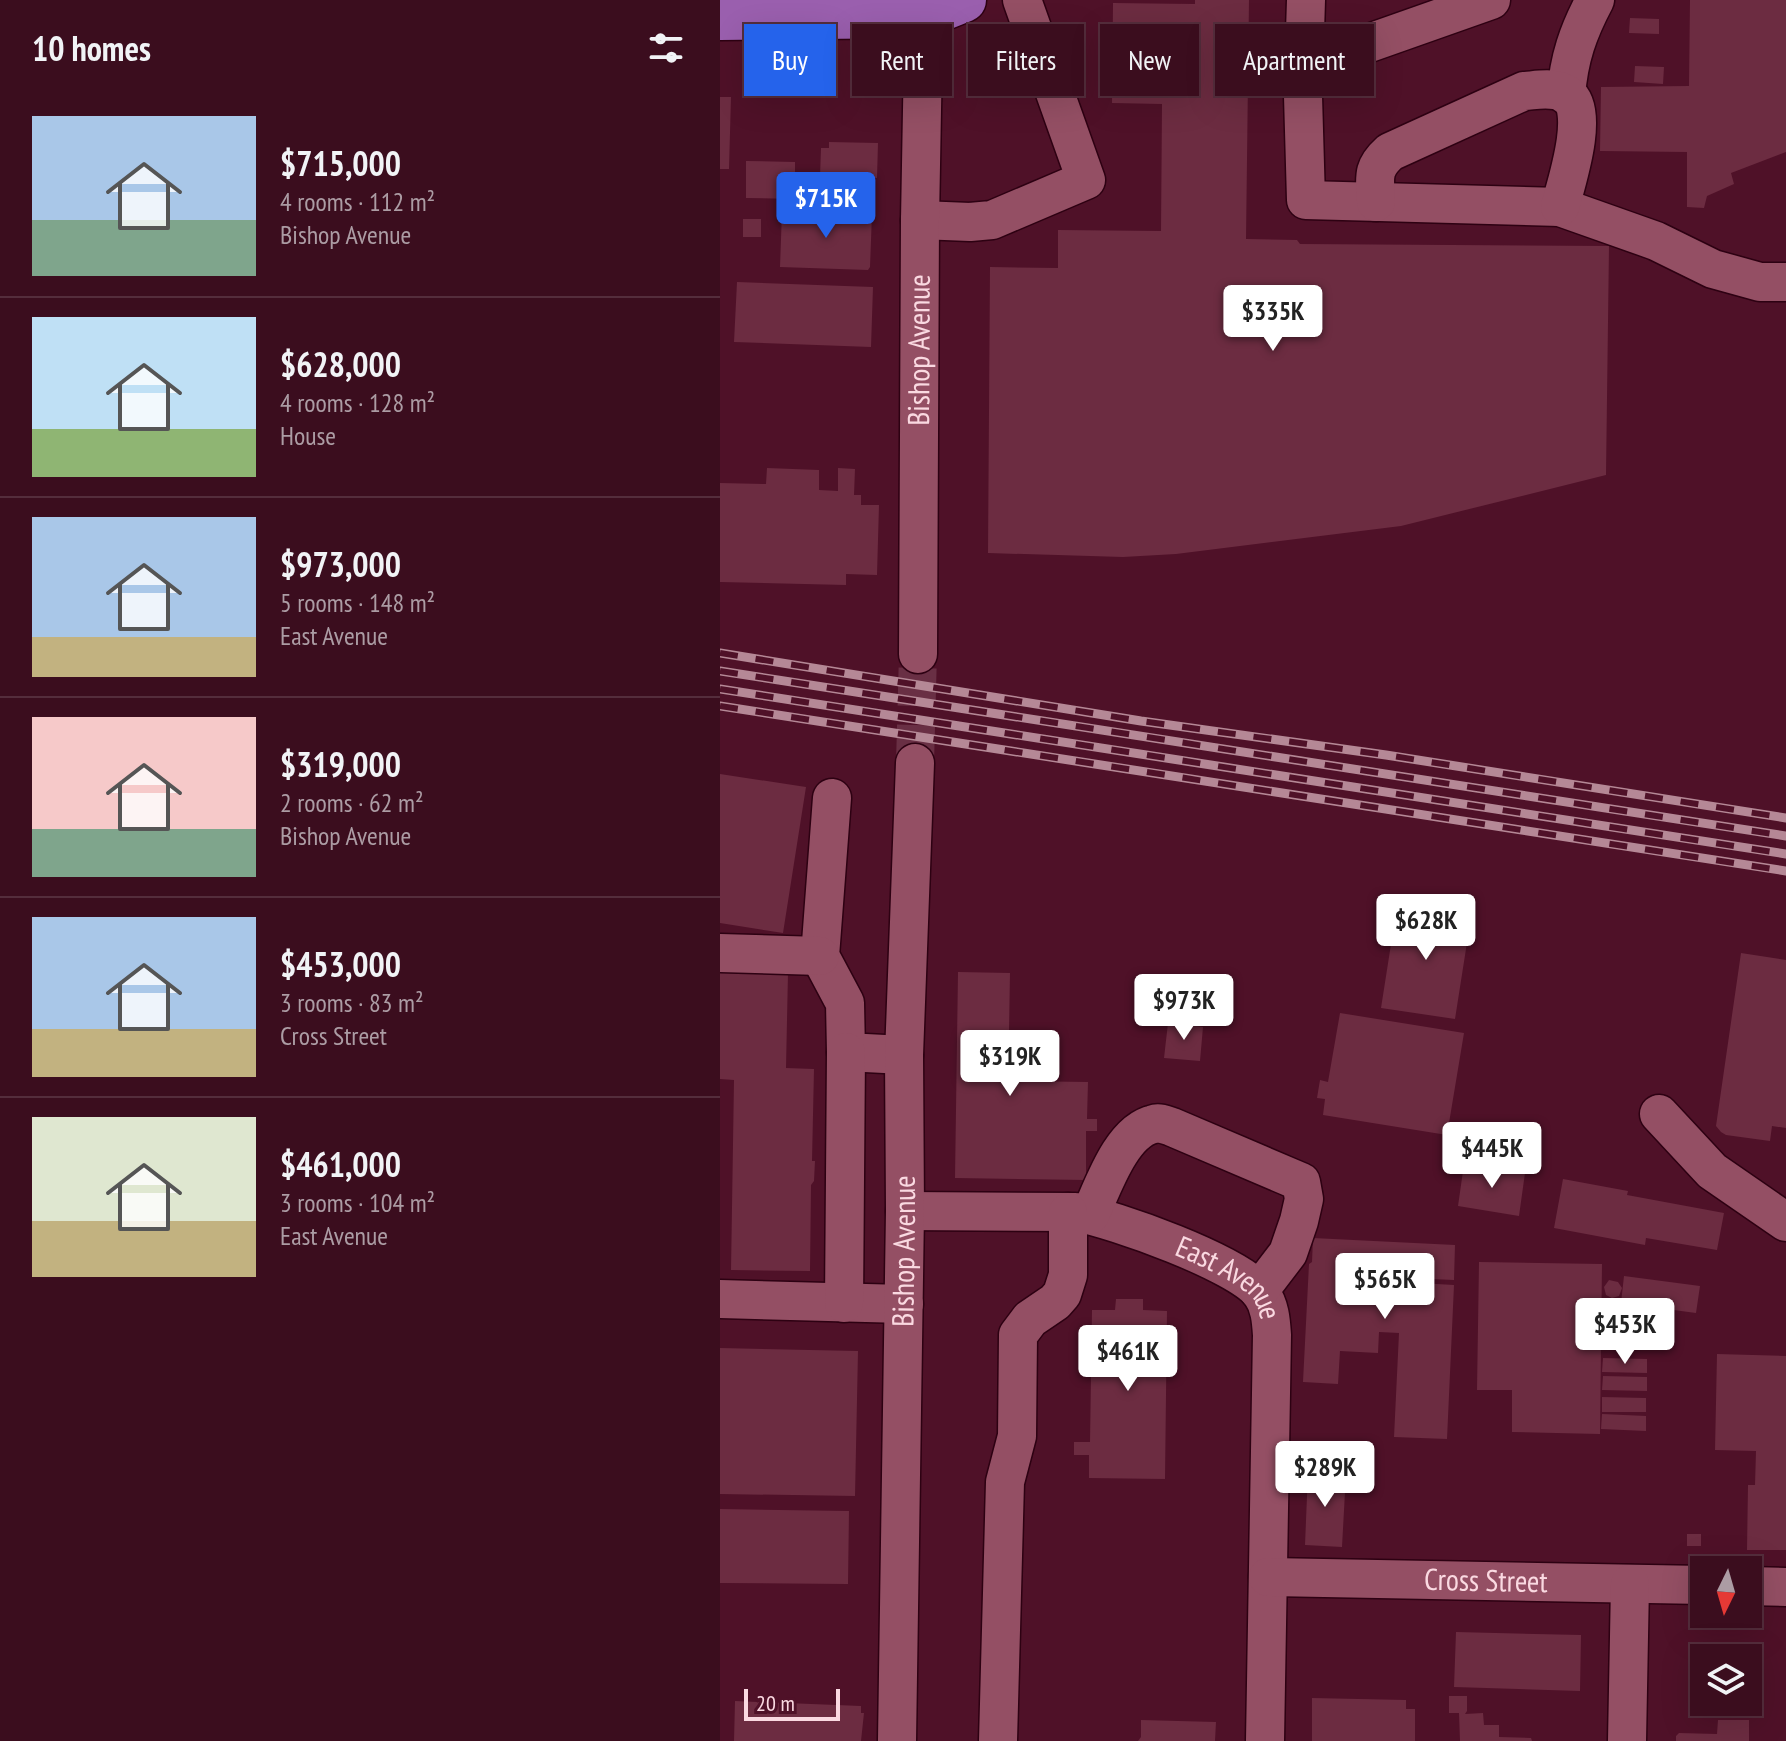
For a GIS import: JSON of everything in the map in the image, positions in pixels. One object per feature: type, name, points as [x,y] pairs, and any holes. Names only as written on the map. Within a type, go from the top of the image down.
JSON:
[{"type":"main road","points":[[720,18],[924,8],[964,0]]},
{"type":"street","points":[[920,220],[992,220],[1086,180],[1022,0]]},
{"type":"street","points":[[1305,24],[1306,0]]},
{"type":"street","points":[[1374,41],[1491,0]]},
{"type":"street","points":[[1566,95],[1580,28],[1595,0]]},
{"type":"street","name":"Bishop Avenue","points":[[918,654],[924,8]]},
{"type":"street","points":[[1376,202],[1375,174],[1380,161],[1390,152],[1524,91],[1545,89],[1559,90],[1571,97],[1575,105],[1574,151],[1560,207]]},
{"type":"street","points":[[1304,96],[1306,200],[1560,207],[1656,241],[1713,269],[1760,282],[1786,282]]},
{"type":"street","name":"Bishop Avenue","points":[[897,1741],[905,1211],[904,1055],[915,763]]},
{"type":"street","points":[[832,798],[820,956],[845,1003],[844,1303]]},
{"type":"street","points":[[720,953],[820,956]]},
{"type":"street","points":[[846,1052],[904,1055]]},
{"type":"street","points":[[1659,1114],[1712,1171],[1786,1222]]},
{"type":"street","points":[[998,1741],[1005,1482],[1017,1436],[1018,1335],[1030,1319],[1062,1294],[1079,1213],[1126,1142],[1156,1122],[1301,1182],[1304,1199],[1288,1253],[1259,1291]]},
{"type":"street","name":"East Avenue","points":[[905,1211],[1079,1213],[1164,1240],[1226,1268],[1259,1291],[1269,1311],[1272,1335],[1265,1741]]},
{"type":"street","points":[[720,1299],[904,1304]]},
{"type":"street","name":"Cross Street","points":[[1268,1577],[1690,1585]]},
{"type":"street","points":[[1627,1741],[1630,1584]]},
{"type":"street","points":[[1762,1586],[1786,1587]]},
{"type":"building","points":[[1195,0],[1249,0],[1249,24],[1215,24],[1215,96],[1248,96],[1246,239],[1297,240],[1300,244],[1609,246],[1606,475],[1401,526],[1176,554],[1123,557],[988,553],[990,267],[1058,268],[1058,230],[1161,231],[1162,104],[1112,103],[1112,96],[1199,96],[1199,24],[1113,24],[1113,3],[1195,4]]},
{"type":"building","points":[[1690,0],[1786,0],[1786,152],[1731,173],[1734,184],[1707,196],[1704,208],[1687,207],[1687,152],[1600,151],[1601,87],[1689,86]]},
{"type":"building","points":[[1630,18],[1659,19],[1659,34],[1629,33]]},
{"type":"building","points":[[1635,66],[1664,67],[1663,84],[1634,82]]},
{"type":"building","points":[[720,97],[731,97],[729,169],[720,169]]},
{"type":"building","points":[[829,142],[878,143],[877,178],[820,177],[821,148],[829,148]]},
{"type":"building","points":[[746,161],[795,162],[795,199],[746,198]]},
{"type":"building","points":[[782,211],[872,214],[870,267],[868,270],[780,267]]},
{"type":"building","points":[[743,219],[761,219],[761,237],[743,237]]},
{"type":"building","points":[[737,282],[873,287],[871,347],[734,342]]},
{"type":"building","points":[[767,468],[819,470],[819,490],[838,491],[838,468],[855,469],[854,495],[861,495],[861,505],[879,505],[877,575],[846,574],[846,585],[720,582],[720,483],[766,484]]},
{"type":"building","points":[[720,774],[806,787],[783,933],[720,923]]},
{"type":"building","points":[[1397,906],[1471,917],[1455,1019],[1381,1008]]},
{"type":"building","points":[[1741,953],[1786,960],[1786,1128],[1772,1126],[1770,1141],[1726,1135],[1716,1126]]},
{"type":"building","points":[[720,972],[788,973],[786,1068],[814,1069],[812,1161],[815,1161],[811,1185],[810,1271],[731,1270],[734,1080],[720,1079]]},
{"type":"building","points":[[958,972],[1010,973],[1009,1032],[1020,1032],[1020,1050],[1009,1049],[1008,1081],[1088,1082],[1087,1119],[1097,1119],[1097,1131],[1086,1131],[1086,1180],[955,1178]]},
{"type":"building","points":[[1340,1013],[1464,1033],[1447,1135],[1323,1115],[1325,1099],[1317,1098],[1320,1080],[1328,1082]]},
{"type":"building","points":[[1168,1023],[1203,1027],[1200,1061],[1164,1058]]},
{"type":"building","points":[[1464,1164],[1525,1173],[1519,1216],[1458,1206]]},
{"type":"building","points":[[1563,1179],[1628,1191],[1627,1195],[1724,1213],[1717,1250],[1646,1238],[1645,1245],[1554,1228]]},
{"type":"building","points":[[1313,1238],[1455,1245],[1454,1280],[1387,1277],[1385,1281],[1454,1285],[1447,1439],[1394,1437],[1399,1333],[1379,1332],[1378,1353],[1340,1351],[1338,1384],[1303,1382]]},
{"type":"building","points":[[1479,1262],[1602,1264],[1600,1434],[1512,1432],[1512,1390],[1477,1390]]},
{"type":"building","points":[[1624,1276],[1700,1286],[1696,1313],[1621,1303]]},
{"type":"building","points":[[1609,1280],[1618,1282],[1622,1288],[1619,1296],[1612,1298],[1606,1295],[1604,1287]]},
{"type":"building","points":[[1116,1299],[1143,1299],[1143,1310],[1167,1311],[1165,1479],[1089,1478],[1089,1455],[1074,1455],[1074,1442],[1090,1442],[1092,1310],[1115,1310]]},
{"type":"building","points":[[1641,1318],[1650,1320],[1647,1331],[1638,1329]]},
{"type":"building","points":[[1627,1319],[1633,1320],[1636,1326],[1632,1332],[1622,1325]]},
{"type":"building","points":[[1610,1336],[1618,1338],[1618,1346],[1612,1349],[1606,1345]]},
{"type":"building","points":[[1626,1336],[1634,1338],[1634,1346],[1629,1349],[1622,1346]]},
{"type":"building","points":[[1642,1338],[1649,1339],[1651,1345],[1646,1350],[1638,1347]]},
{"type":"building","points":[[720,1348],[858,1351],[855,1496],[720,1494]]},
{"type":"building","points":[[1717,1354],[1786,1356],[1786,1550],[1747,1550],[1748,1485],[1755,1485],[1756,1451],[1715,1450]]},
{"type":"building","points":[[1603,1358],[1647,1359],[1647,1373],[1602,1372]]},
{"type":"building","points":[[1603,1376],[1647,1377],[1647,1391],[1602,1390]]},
{"type":"building","points":[[1602,1397],[1646,1398],[1646,1412],[1602,1412]]},
{"type":"building","points":[[1602,1414],[1646,1416],[1646,1431],[1601,1429]]},
{"type":"building","points":[[1308,1472],[1346,1474],[1342,1547],[1305,1545]]},
{"type":"building","points":[[720,1509],[849,1511],[848,1584],[720,1583]]},
{"type":"building","points":[[1687,1534],[1701,1534],[1701,1546],[1687,1546]]},
{"type":"building","points":[[1456,1632],[1581,1635],[1580,1691],[1454,1687]]},
{"type":"building","points":[[1449,1696],[1467,1696],[1465,1714],[1483,1713],[1484,1725],[1499,1725],[1499,1737],[1531,1738],[1532,1741],[1460,1741],[1459,1713],[1449,1713]]},
{"type":"building","points":[[1312,1698],[1406,1700],[1406,1709],[1415,1709],[1415,1741],[1312,1741]]},
{"type":"building","points":[[735,1701],[861,1706],[861,1713],[864,1713],[861,1741],[734,1741]]},
{"type":"building","points":[[1141,1720],[1216,1722],[1215,1741],[1138,1741],[1141,1737]]},
{"type":"building","points":[[1718,1720],[1749,1720],[1749,1741],[1676,1741],[1679,1733],[1717,1734]]},
{"type":"tunnel","points":[[915,763],[918,654]]},
{"type":"railway","points":[[720,653],[1141,721],[1386,755],[1786,818]]},
{"type":"railway","points":[[720,671],[1786,836]]},
{"type":"railway","points":[[720,689],[1786,854]]},
{"type":"railway","points":[[720,706],[1786,871]]}]
